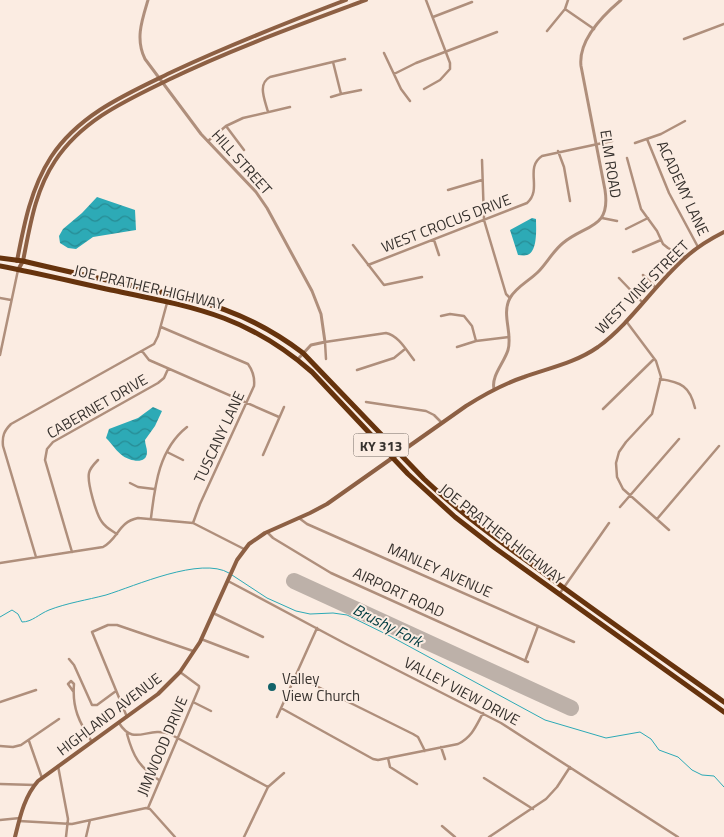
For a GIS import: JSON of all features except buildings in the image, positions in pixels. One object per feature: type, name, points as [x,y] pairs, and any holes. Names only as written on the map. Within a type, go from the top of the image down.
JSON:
[{"type":"highway","name":"JOE PRATHER HIGHWAY","points":[[0,258],[201,301],[220,307],[266,328],[303,353],[445,498],[564,588],[724,702]]},
{"type":"highway","name":"JOE PRATHER HIGHWAY","points":[[0,266],[205,311],[240,324],[271,340],[298,359],[327,387],[393,458],[455,517],[495,548],[724,712]]},
{"type":"main road","points":[[20,261],[27,215],[34,190],[43,170],[56,150],[72,132],[97,111],[226,47],[335,2],[346,0]]},
{"type":"main road","points":[[18,270],[39,191],[64,148],[97,117],[162,83],[232,50],[366,0]]},
{"type":"main road","name":"WEST VINE STREET","points":[[442,423],[494,389],[582,356],[602,343],[626,321],[685,258],[698,247],[724,232]]},
{"type":"main road","name":"HIGHLAND AVENUE","points":[[15,837],[26,798],[42,778],[158,694],[180,672],[202,638],[232,570],[244,549],[267,532],[331,501],[442,423]]},
{"type":"street","name":"HILL STREET","points":[[148,0],[140,27],[140,44],[145,59],[208,141],[256,192],[267,208],[312,291],[321,314],[325,342]]},
{"type":"street","points":[[424,89],[440,80],[450,68],[450,63],[426,0]]},
{"type":"street","points":[[547,31],[565,9],[568,0]]},
{"type":"street","name":"ELM ROAD","points":[[510,298],[539,271],[563,243],[593,226],[602,218],[605,212],[607,201],[580,58],[583,47],[594,29],[604,15],[621,0]]},
{"type":"street","points":[[335,2],[338,10]]},
{"type":"street","points":[[433,17],[472,2]]},
{"type":"street","points":[[565,9],[594,29]]},
{"type":"street","points":[[684,39],[724,24]]},
{"type":"street","points":[[394,74],[497,32]]},
{"type":"street","points":[[384,53],[401,89],[410,100]]},
{"type":"street","points":[[268,112],[262,87],[265,79],[270,76],[345,59]]},
{"type":"street","points":[[333,62],[341,94]]},
{"type":"street","points":[[331,97],[360,90]]},
{"type":"street","points":[[208,141],[226,126],[243,118],[290,107]]},
{"type":"street","points":[[635,143],[685,121]]},
{"type":"street","points":[[226,126],[244,150]]},
{"type":"street","name":"ACADEMY LANE","points":[[647,139],[669,193],[698,247]]},
{"type":"street","name":"WEST CROCUS DRIVE","points":[[368,265],[530,201],[535,191],[533,170],[536,162],[542,156],[558,151],[612,141]]},
{"type":"street","points":[[558,151],[564,167],[570,201]]},
{"type":"street","points":[[627,158],[641,209],[668,248],[685,258]]},
{"type":"street","points":[[482,160],[484,220],[506,294],[510,298],[506,312],[509,337],[508,348],[497,374],[494,389]]},
{"type":"street","points":[[448,190],[482,180]]},
{"type":"street","points":[[602,218],[617,221]]},
{"type":"street","points":[[626,229],[648,218]]},
{"type":"street","points":[[434,240],[439,255]]},
{"type":"street","points":[[633,252],[661,240]]},
{"type":"street","points":[[353,245],[384,285],[422,277]]},
{"type":"street","points":[[0,355],[18,270]]},
{"type":"street","points":[[643,275],[656,288]]},
{"type":"street","points":[[619,278],[643,303]]},
{"type":"street","points":[[0,298],[11,300]]},
{"type":"street","points":[[36,557],[2,446],[2,436],[11,424],[154,344],[168,302]]},
{"type":"street","points":[[440,316],[450,314],[464,316],[472,326],[476,341]]},
{"type":"street","points":[[626,321],[654,359],[660,370],[660,379],[652,414],[626,442],[618,456],[617,477],[621,486],[669,530]]},
{"type":"street","name":"TUSCANY LANE","points":[[161,327],[248,364],[255,381],[193,523]]},
{"type":"street","points":[[0,332],[4,333]]},
{"type":"street","points":[[298,359],[314,344],[386,333],[393,334],[414,360]]},
{"type":"street","points":[[457,347],[476,341],[509,337]]},
{"type":"street","points":[[325,342],[326,359]]},
{"type":"street","points":[[357,370],[394,358],[405,349]]},
{"type":"street","points":[[142,351],[149,360],[280,417]]},
{"type":"street","points":[[603,409],[654,359]]},
{"type":"street","name":"CABERNET DRIVE","points":[[72,552],[45,460],[47,449],[53,442],[158,383],[164,378],[168,368]]},
{"type":"street","points":[[660,379],[678,382],[685,386],[695,408]]},
{"type":"street","points":[[366,402],[426,411],[434,415],[442,423]]},
{"type":"street","points":[[263,455],[284,407]]},
{"type":"street","points":[[151,518],[157,474],[177,435],[187,427]]},
{"type":"street","points":[[620,507],[679,439]]},
{"type":"street","points":[[657,519],[719,446]]},
{"type":"street","points":[[167,452],[184,460]]},
{"type":"street","points":[[98,460],[89,472],[88,480],[99,518],[107,528],[117,534]]},
{"type":"street","points":[[130,483],[138,487],[154,489]]},
{"type":"street","points":[[0,563],[103,547],[110,543],[122,525],[138,518],[193,523],[244,549]]},
{"type":"street","name":"MANLEY AVENUE","points":[[299,518],[307,524],[574,642]]},
{"type":"street","points":[[560,594],[609,524]]},
{"type":"street","name":"AIRPORT ROAD","points":[[267,532],[331,573],[527,662],[538,626]]},
{"type":"street","name":"VALLEY VIEW DRIVE","points":[[228,579],[317,628],[511,729],[678,837]]},
{"type":"street","points":[[213,613],[263,637]]},
{"type":"street","points":[[127,717],[92,632],[108,625],[118,625],[194,652]]},
{"type":"street","points":[[276,717],[317,628]]},
{"type":"street","points":[[202,638],[248,657]]},
{"type":"street","points":[[70,659],[92,705],[99,704],[116,691]]},
{"type":"street","name":"JIMWOOD DRIVE","points":[[148,808],[194,702],[199,686],[180,672]]},
{"type":"street","points":[[296,676],[413,734],[418,737],[424,751]]},
{"type":"street","points":[[0,702],[36,690]]},
{"type":"street","points":[[73,691],[80,722],[92,742]]},
{"type":"street","points":[[194,702],[211,711]]},
{"type":"street","points":[[281,708],[378,760],[458,744],[467,740],[483,713]]},
{"type":"street","points":[[0,746],[14,747],[29,741],[59,719]]},
{"type":"street","points":[[119,722],[127,734],[137,761],[147,772],[159,780]]},
{"type":"street","points":[[127,734],[163,732],[178,738],[268,787]]},
{"type":"street","points":[[29,741],[42,778]]},
{"type":"street","points":[[440,747],[445,759]]},
{"type":"street","points":[[388,758],[390,767],[417,784]]},
{"type":"street","points":[[58,766],[68,824],[66,837]]},
{"type":"street","points":[[489,837],[534,809],[552,794],[570,767]]},
{"type":"street","points":[[244,837],[268,787],[284,772]]},
{"type":"street","points":[[484,778],[534,809]]},
{"type":"street","points":[[0,784],[35,785]]},
{"type":"street","points":[[0,820],[68,824],[148,808],[175,837]]},
{"type":"street","points":[[86,837],[90,820]]},
{"type":"street","points":[[442,826],[455,837]]},
{"type":"water","points":[[97,197],[135,210],[136,230],[93,237],[76,249],[68,248],[60,243],[59,236],[63,229]]},
{"type":"water","points":[[532,218],[536,219],[535,245],[531,253],[518,255],[510,230]]},
{"type":"water","points":[[153,407],[162,411],[155,426],[145,440],[146,456],[138,461],[126,458],[106,438],[109,429],[138,418]]},
{"type":"waterway","name":"Brushy Fork","points":[[0,617],[12,610],[18,614],[22,622],[26,622],[45,612],[70,603],[106,595],[185,570],[217,569],[229,573]]},
{"type":"waterway","name":"Brushy Fork","points":[[232,575],[267,598],[296,611],[310,614],[333,613],[347,615],[390,636],[545,720],[606,738],[640,732],[651,739],[659,750],[678,757],[692,770],[702,775],[714,776],[724,787]]},
{"type":"runway","points":[[294,581],[571,708]]},
{"type":"place","name":"Valley View Church","points":[[272,687]]}]
